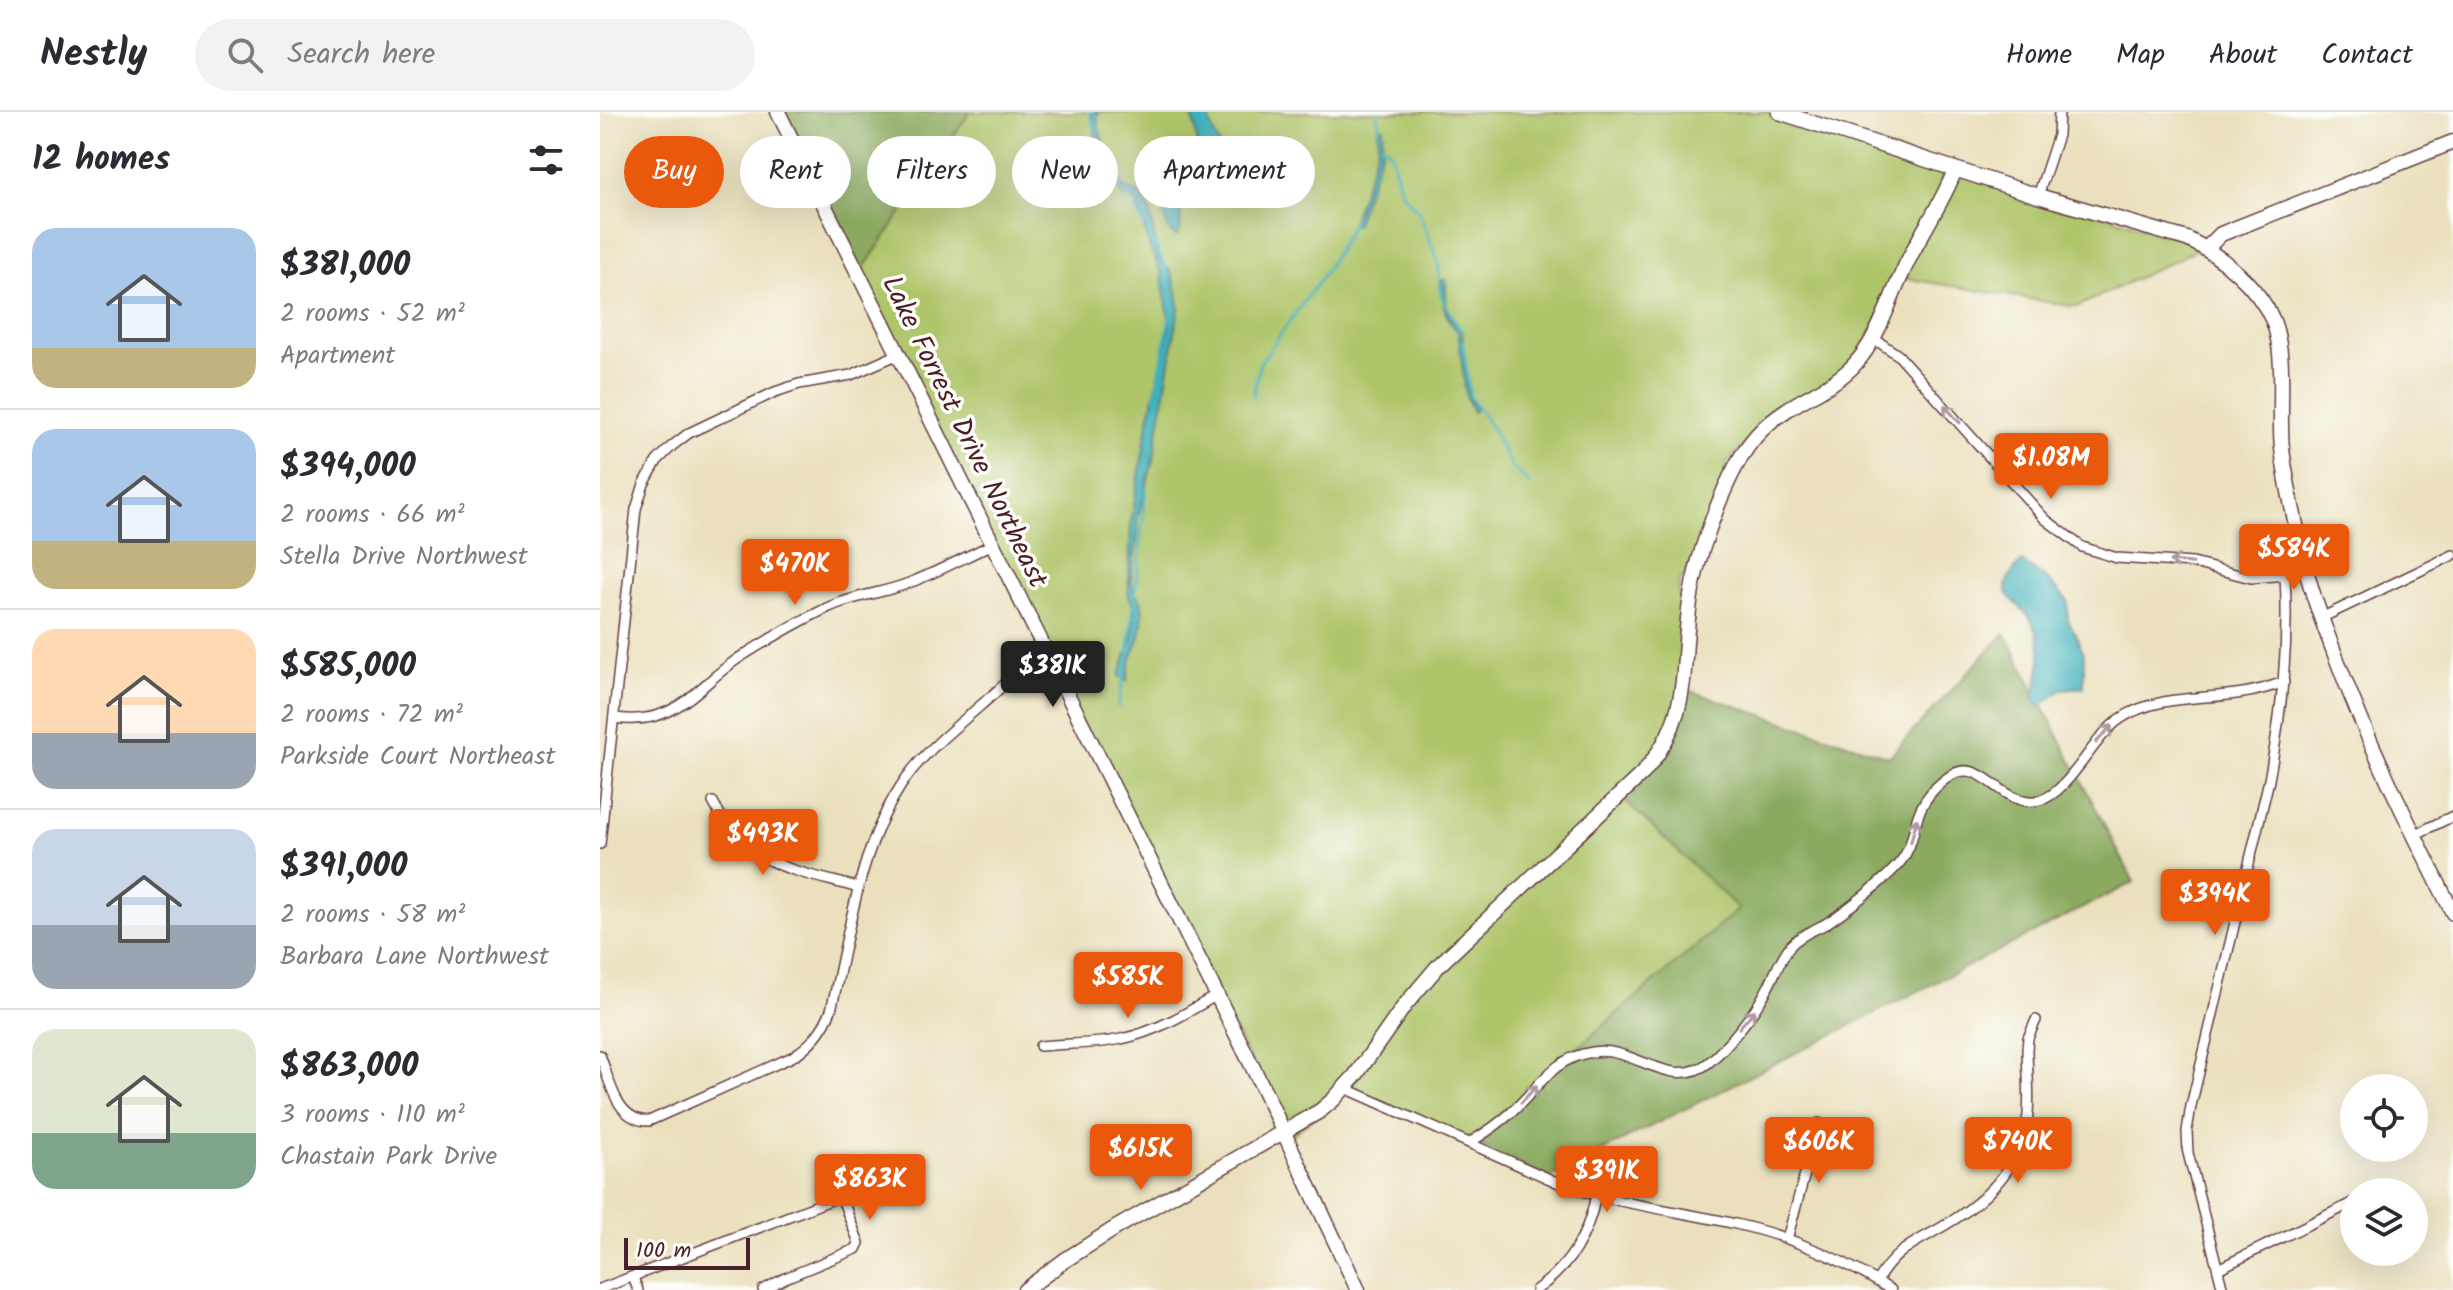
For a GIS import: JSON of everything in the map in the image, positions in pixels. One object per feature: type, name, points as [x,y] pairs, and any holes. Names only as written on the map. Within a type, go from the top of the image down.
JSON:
[{"type":"street","name":"Lake Forrest Drive Northeast","points":[[778,112],[1217,995],[1358,1290]]},
{"type":"street","points":[[1779,112],[2038,196],[2187,239],[2207,248],[2255,290],[2275,325],[2279,348],[2282,448],[2305,564],[2321,618],[2362,724],[2453,913]]},
{"type":"street","points":[[2038,196],[2058,135],[2059,112]]},
{"type":"street","points":[[2207,248],[2221,234],[2453,142]]},
{"type":"street","points":[[1025,1290],[1119,1226],[1320,1111],[1345,1088],[1405,1005],[1439,965],[1658,756],[1682,701],[1688,615],[1697,567],[1736,465],[1765,426],[1845,374],[1861,357],[1955,170]]},
{"type":"street","points":[[1873,338],[1898,355],[2045,519],[2082,547],[2117,558],[2193,563],[2251,578],[2285,575],[2305,564]]},
{"type":"street","points":[[600,844],[636,509],[644,484],[657,461],[689,433],[775,392],[799,384],[851,375],[899,354]]},
{"type":"street","points":[[614,718],[635,719],[674,709],[691,699],[740,657],[826,608],[851,598],[907,584],[993,544]]},
{"type":"street","points":[[2321,618],[2453,555]]},
{"type":"street","points":[[2223,1290],[2188,1153],[2187,1131],[2269,780],[2284,682],[2287,631],[2285,575]]},
{"type":"street","points":[[600,1055],[623,1111],[635,1119],[649,1121],[802,1050],[823,1028],[831,1010],[867,856],[894,796],[945,736],[1046,652]]},
{"type":"street","points":[[1469,1143],[1511,1113],[1552,1068],[1577,1055],[1595,1051],[1616,1052],[1674,1073],[1692,1071],[1708,1063],[1757,1007],[1793,943],[1803,934],[1831,920],[1899,864],[1909,847],[1924,803],[1952,774],[1976,772],[2012,798],[2026,802],[2041,800],[2058,790],[2107,730],[2131,712],[2170,701],[2244,693],[2284,682]]},
{"type":"street","points":[[713,802],[732,833],[761,857],[785,868],[859,888]]},
{"type":"street","points":[[2414,835],[2453,816]]},
{"type":"street","points":[[1040,1046],[1120,1040],[1190,1012],[1217,995]]},
{"type":"street","points":[[1877,1281],[1885,1266],[1898,1253],[1968,1209],[1997,1184],[2011,1166],[2022,1144],[2027,1121],[2027,1049],[2036,1020]]},
{"type":"street","points":[[1345,1088],[1549,1179],[1596,1195],[1787,1239],[1891,1290]]},
{"type":"street","points":[[1787,1239],[1819,1123]]},
{"type":"street","points":[[1536,1290],[1563,1268],[1575,1252],[1592,1217],[1596,1195]]},
{"type":"street","points":[[600,1289],[841,1196],[859,1243],[856,1249],[763,1290]]},
{"type":"street","points":[[2218,1269],[2340,1209]]},
{"type":"street","points":[[633,1277],[638,1290]]},
{"type":"green space","points":[[777,112],[970,112],[954,136],[867,136],[867,208],[904,208],[858,276],[824,208],[851,208],[851,136],[789,136]]},
{"type":"green space","points":[[970,112],[1769,112],[2204,246],[2077,307],[1898,277],[1869,337],[1844,371],[1769,420],[1727,463],[1717,526],[1678,584],[1687,674],[1679,721],[1740,909],[1470,1140],[1348,1087],[1289,1138],[858,276],[904,208],[996,208],[996,136],[954,136]]},
{"type":"green space","points":[[2005,633],[2134,882],[1547,1179],[1470,1140],[1739,909],[1623,799],[1655,765],[1685,689],[1889,757]]},
{"type":"water","points":[[1092,112],[1098,112],[1101,136],[1096,136]]},
{"type":"water","points":[[1191,112],[1211,112],[1211,126],[1216,136],[1196,136]]},
{"type":"water","points":[[1383,127],[1382,150],[1355,226],[1352,223],[1378,147],[1378,128]]},
{"type":"water","points":[[1118,174],[1123,187],[1134,192],[1134,200],[1118,189]]},
{"type":"water","points":[[1139,208],[1148,208],[1150,211],[1158,258],[1171,272],[1179,308],[1154,457],[1137,521],[1131,577],[1133,590],[1141,600],[1143,614],[1140,637],[1131,658],[1127,681],[1119,676],[1133,637],[1135,609],[1128,594],[1131,523],[1170,324],[1161,272],[1150,249]]},
{"type":"water","points":[[1164,208],[1181,208],[1180,232],[1176,236],[1169,231]]},
{"type":"water","points":[[1442,280],[1446,280],[1448,313],[1462,330],[1469,398],[1476,410],[1473,412],[1466,396],[1458,331],[1449,320],[1444,307]]},
{"type":"water","points":[[2022,562],[2047,579],[2068,601],[2068,620],[2084,653],[2084,687],[2062,689],[2041,706],[2037,705],[2033,696],[2039,675],[2039,641],[2031,621],[2006,588],[2009,577]]},
{"type":"waterway","points":[[1089,112],[1095,129]]},
{"type":"waterway","points":[[1377,112],[1380,131]]},
{"type":"waterway","points":[[1381,144],[1391,152],[1401,192],[1419,212],[1438,261],[1441,295],[1461,331]]},
{"type":"waterway","points":[[1129,196],[1144,225]]},
{"type":"waterway","points":[[1253,396],[1260,363],[1325,272],[1354,221]]},
{"type":"waterway","points":[[1154,242],[1166,268]]},
{"type":"waterway","points":[[1155,397],[1170,314]]},
{"type":"waterway","points":[[1463,342],[1470,396],[1494,432],[1511,466],[1530,484]]},
{"type":"waterway","points":[[1135,596],[1146,489]]},
{"type":"waterway","points":[[1128,652],[1134,604]]},
{"type":"waterway","points":[[1118,707],[1124,675]]}]
